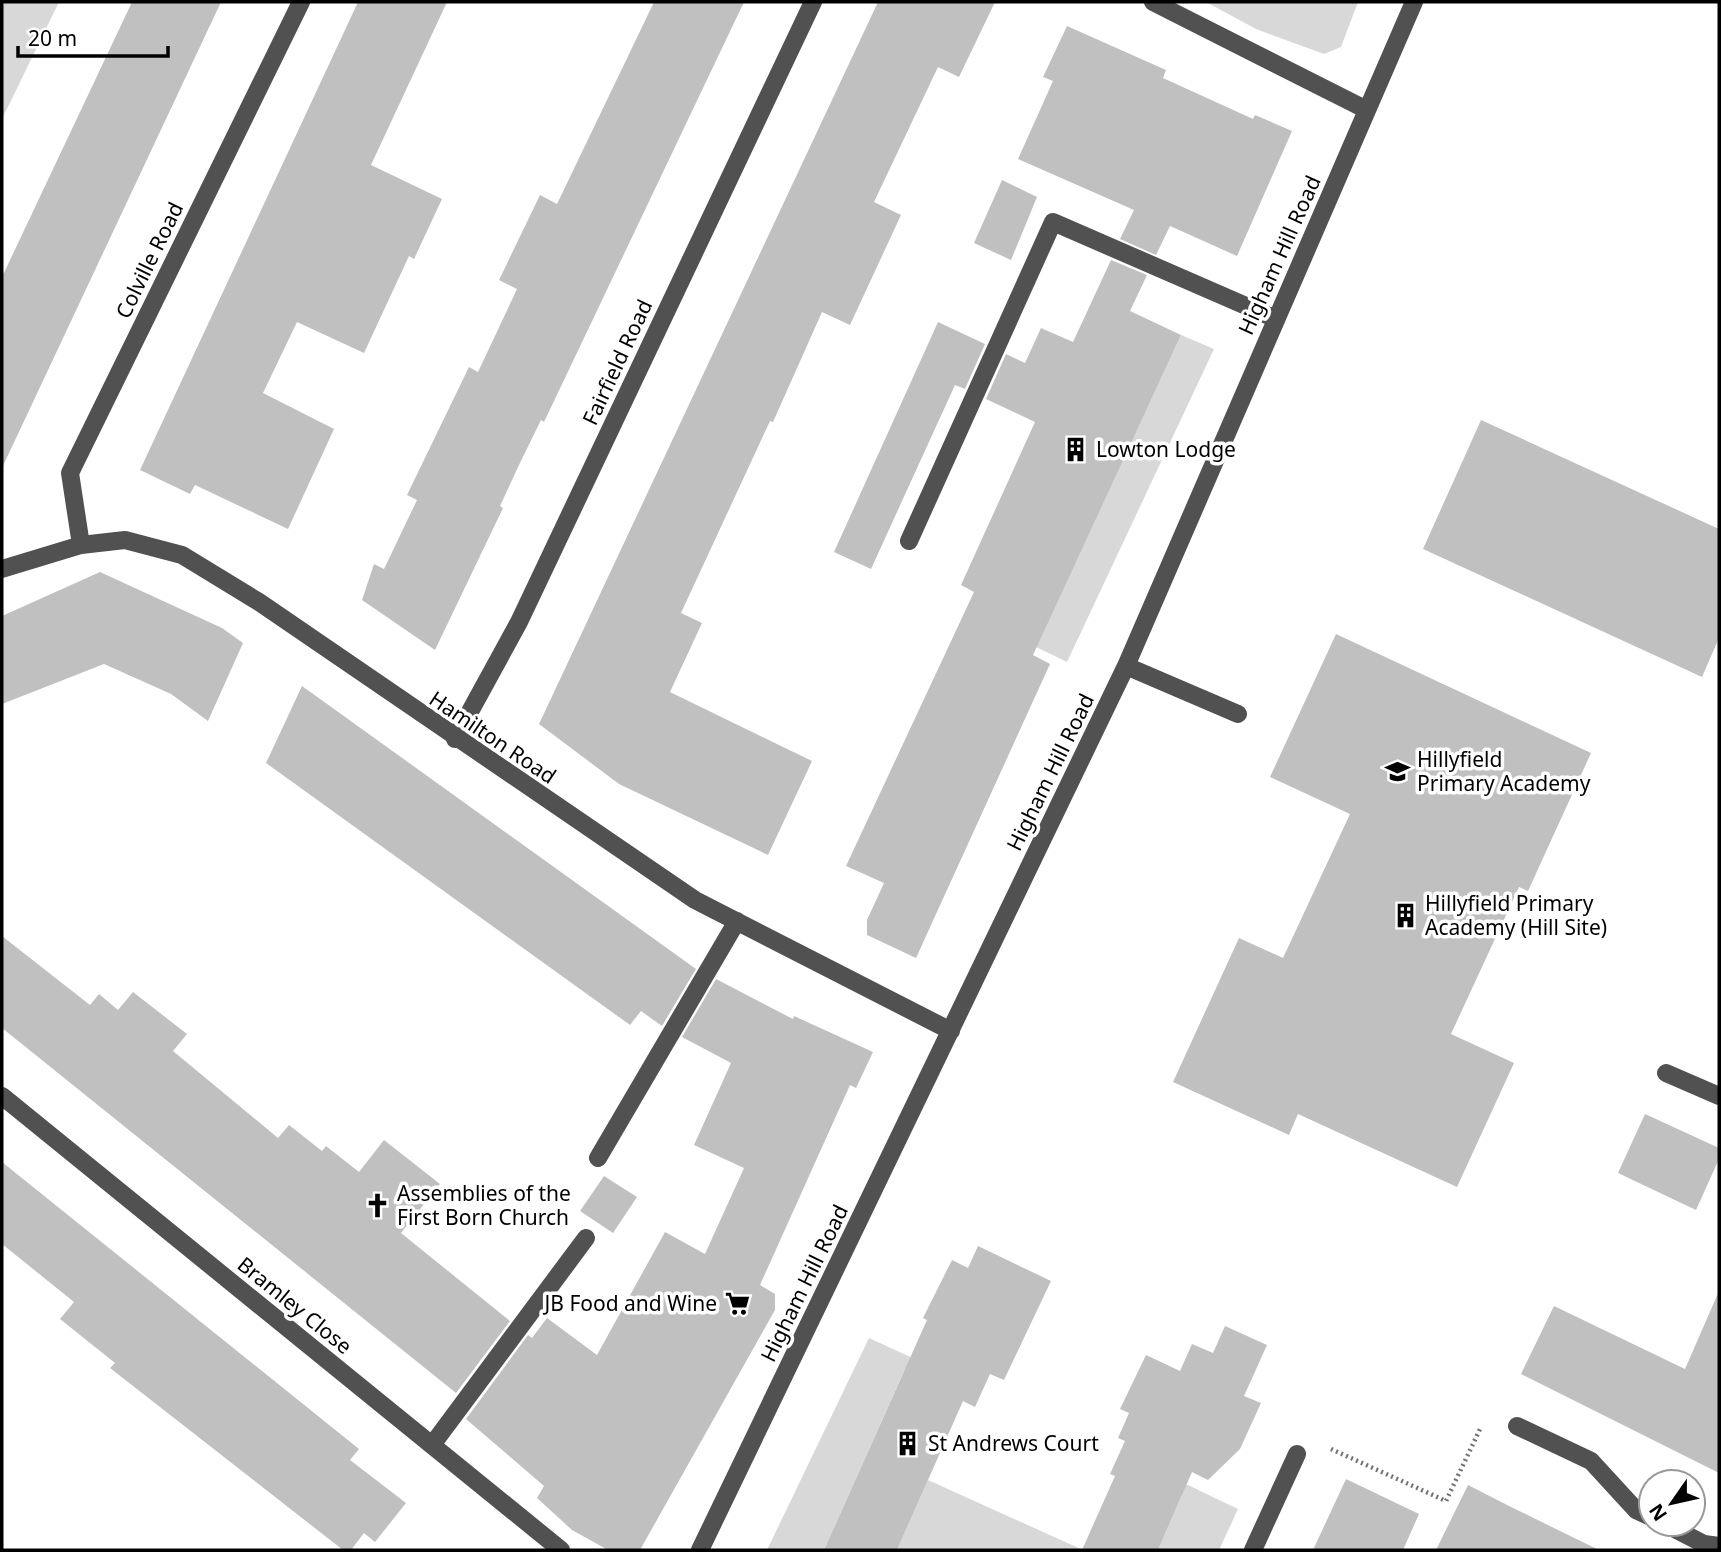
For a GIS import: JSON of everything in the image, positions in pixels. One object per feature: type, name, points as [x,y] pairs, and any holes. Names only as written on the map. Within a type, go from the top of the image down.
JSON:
[{"type":"street","name":"Colville Road","points":[[81,545],[71,473],[301,2]]},
{"type":"street","name":"Fairfield Road","points":[[455,739],[525,609],[813,2]]},
{"type":"street","points":[[1153,2],[1367,110]]},
{"type":"street","name":"Higham Hill Road","points":[[700,1550],[1126,666],[1414,2]]},
{"type":"street","points":[[909,541],[1053,222],[1276,319]]},
{"type":"street","name":"Hamilton Road","points":[[2,569],[81,545],[125,540],[182,555],[259,602],[455,739],[695,900],[951,1031]]},
{"type":"street","points":[[1126,666],[1238,714]]},
{"type":"street","points":[[598,1158],[737,921]]},
{"type":"street","points":[[1666,1073],[1719,1096]]},
{"type":"street","name":"Bramley Close","points":[[2,1096],[561,1550]]},
{"type":"street","points":[[432,1445],[586,1238]]},
{"type":"street","points":[[1517,1426],[1591,1461],[1637,1510]]},
{"type":"street","points":[[1253,1550],[1297,1454]]},
{"type":"street","points":[[1692,1538],[1704,1544],[1719,1546]]},
{"type":"path","points":[[1297,1454],[1321,1445],[1446,1501],[1488,1411],[1517,1426]]},
{"type":"shaded area","points":[[2,2],[59,2],[2,119]]},
{"type":"shaded area","points":[[1206,2],[1358,2],[1341,47],[1324,54],[1256,29]]},
{"type":"shaded area","points":[[1181,335],[1214,349],[1067,662],[1036,647]]},
{"type":"shaded area","points":[[869,1338],[952,1376],[904,1371],[824,1550],[767,1550]]},
{"type":"shaded area","points":[[1165,1474],[1238,1509],[1219,1550],[1158,1550],[1182,1495]]},
{"type":"shaded area","points":[[928,1480],[1083,1550],[897,1550]]},
{"type":"building","points":[[132,2],[221,2],[2,468],[2,277]]},
{"type":"building","points":[[358,2],[447,2],[371,165],[442,199],[414,259],[409,256],[364,353],[297,322],[263,393],[334,429],[288,529],[195,485],[190,494],[140,470]]},
{"type":"building","points":[[654,2],[744,2],[544,422],[541,420],[519,465],[500,506],[503,508],[435,650],[362,600],[374,564],[384,569],[417,500],[407,495],[469,367],[478,372],[517,289],[499,280],[540,195],[557,204]]},
{"type":"building","points":[[878,2],[995,2],[959,77],[938,67],[874,202],[901,215],[850,325],[822,312],[773,422],[770,421],[681,613],[702,623],[670,692],[812,761],[768,855],[619,784],[539,724]]},
{"type":"building","points":[[1067,26],[1166,70],[1163,78],[1253,119],[1255,115],[1292,131],[1237,256],[1170,226],[1156,255],[1120,239],[1134,210],[1018,159],[1053,81],[1043,77]]},
{"type":"building","points":[[1002,180],[1037,197],[1011,260],[974,243]]},
{"type":"building","points":[[1111,260],[1147,275],[1130,311],[1181,335],[1033,655],[1050,664],[916,958],[867,935],[867,920],[884,883],[846,866],[974,592],[961,585],[1035,422],[986,399],[1006,354],[1025,363],[1041,328],[1073,342]]},
{"type":"building","points":[[938,322],[985,344],[965,389],[955,385],[871,569],[834,552]]},
{"type":"building","points":[[1481,420],[1719,529],[1719,638],[1702,677],[1423,549]]},
{"type":"building","points":[[100,572],[222,628],[243,643],[208,721],[171,694],[104,664],[2,704],[2,616]]},
{"type":"building","name":"Hillyfield Primary Academy (Hill Site)","points":[[1336,634],[1591,753],[1528,891],[1519,887],[1451,1034],[1514,1063],[1457,1187],[1298,1114],[1289,1135],[1173,1082],[1239,938],[1283,958],[1350,814],[1270,777]]},
{"type":"building","points":[[302,686],[696,969],[662,1026],[641,1011],[630,1025],[266,763]]},
{"type":"building","points":[[2,936],[90,1005],[99,994],[118,1010],[133,992],[187,1034],[173,1051],[278,1138],[289,1125],[322,1151],[326,1146],[359,1172],[384,1140],[440,1184],[401,1233],[510,1321],[456,1393],[2,1028]]},
{"type":"building","points":[[716,979],[793,1019],[794,1016],[873,1052],[856,1088],[850,1085],[760,1285],[775,1294],[775,1310],[640,1550],[608,1550],[572,1530],[537,1498],[544,1486],[466,1419],[528,1335],[532,1338],[547,1318],[597,1355],[665,1232],[705,1254],[744,1168],[694,1145],[731,1063],[682,1037]]},
{"type":"building","points":[[1645,1114],[1719,1148],[1719,1159],[1696,1210],[1618,1173]]},
{"type":"building","points":[[2,1162],[359,1449],[350,1460],[406,1503],[375,1542],[364,1533],[351,1550],[343,1550],[110,1368],[115,1363],[60,1319],[74,1302],[2,1244]]},
{"type":"building","points":[[604,1176],[637,1197],[613,1233],[580,1211]]},
{"type":"building","points":[[978,1246],[1051,1281],[1004,1380],[990,1374],[975,1407],[963,1401],[897,1550],[824,1550],[927,1320],[923,1318],[952,1260],[968,1268]]},
{"type":"building","points":[[1719,1291],[1719,1473],[1521,1374],[1554,1306],[1685,1369]]},
{"type":"building","points":[[1225,1326],[1267,1345],[1244,1396],[1261,1403],[1240,1449],[1208,1480],[1192,1472],[1158,1550],[1082,1550],[1115,1476],[1110,1474],[1125,1441],[1118,1438],[1129,1413],[1120,1409],[1146,1355],[1180,1371],[1192,1344],[1213,1353]]},
{"type":"building","points":[[1346,1479],[1419,1514],[1403,1550],[1313,1550]]},
{"type":"building","points":[[1468,1485],[1511,1507],[1599,1550],[1436,1550]]},
{"type":"place","name":"Lowton Lodge","points":[[1076,449]]},
{"type":"place","name":"Hillyfield Primary Academy","points":[[1397,771]]},
{"type":"place","name":"Hillyfield Primary Academy (Hill Site)","points":[[1405,915]]},
{"type":"place","name":"Assemblies of the First Born Church","points":[[377,1205]]},
{"type":"place","name":"JB Food and Wine","points":[[737,1303]]},
{"type":"place","name":"St Andrews Court","points":[[908,1443]]}]
